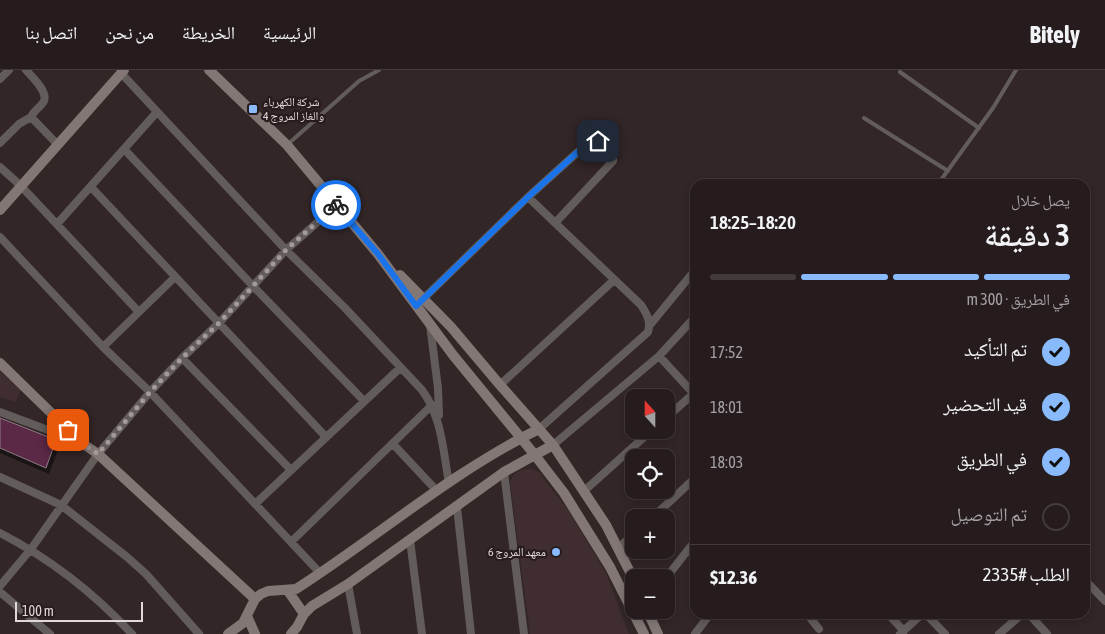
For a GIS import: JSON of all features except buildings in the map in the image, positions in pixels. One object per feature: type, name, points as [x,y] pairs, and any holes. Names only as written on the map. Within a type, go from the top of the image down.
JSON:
[{"type":"street","points":[[0,79],[9,70]]},
{"type":"street","points":[[0,143],[19,124],[31,117],[33,112],[44,102],[42,89],[26,70]]},
{"type":"street","points":[[210,70],[287,145],[420,302],[451,327],[553,445],[584,491],[628,569]]},
{"type":"street","points":[[0,210],[123,72],[157,112],[286,250],[345,308],[422,390],[432,405],[439,422]]},
{"type":"street","points":[[57,224],[157,112]]},
{"type":"street","points":[[31,117],[58,146]]},
{"type":"street","points":[[420,302],[528,197],[591,140],[595,139],[613,153],[614,161],[555,223]]},
{"type":"street","points":[[124,149],[364,401]]},
{"type":"street","points":[[0,167],[22,186],[138,311]]},
{"type":"street","points":[[92,187],[326,437]]},
{"type":"street","points":[[528,197],[641,305],[646,311],[650,325]]},
{"type":"street","points":[[0,586],[31,549],[98,454],[150,392],[219,323],[286,250],[337,204]]},
{"type":"street","points":[[0,237],[104,347],[150,392],[320,573]]},
{"type":"street","points":[[228,634],[242,623],[255,599],[268,592],[288,591],[296,588],[437,490],[521,438],[539,429],[648,332],[650,325],[690,276]]},
{"type":"street","points":[[104,347],[138,311],[175,277]]},
{"type":"street","points":[[500,385],[614,280]]},
{"type":"street","points":[[420,302],[430,325],[534,454],[587,528],[625,593]]},
{"type":"street","points":[[291,634],[304,614],[321,600],[348,584],[504,472],[553,445],[659,356],[690,322]]},
{"type":"street","points":[[430,325],[438,388],[439,422],[449,483]]},
{"type":"street","points":[[659,356],[690,390]]},
{"type":"street","points":[[182,358],[291,470]]},
{"type":"street","points":[[0,363],[82,443],[98,454],[255,599]]},
{"type":"street","points":[[255,504],[400,368]]},
{"type":"street","points":[[675,410],[690,397]]},
{"type":"street","points":[[291,542],[432,405]]},
{"type":"street","points":[[0,412],[82,443]]},
{"type":"street","points":[[584,491],[642,439]]},
{"type":"street","points":[[393,444],[437,490]]},
{"type":"street","points":[[504,472],[524,634]]},
{"type":"street","points":[[0,477],[61,505],[128,557],[146,574],[199,634]]},
{"type":"street","points":[[662,509],[690,483]]},
{"type":"street","points":[[457,506],[471,634]]},
{"type":"street","points":[[0,533],[31,549],[86,589],[132,634]]},
{"type":"street","points":[[410,540],[422,634]]},
{"type":"street","points":[[618,548],[625,542]]},
{"type":"street","points":[[673,569],[690,547]]},
{"type":"street","points":[[348,584],[357,634]]},
{"type":"street","points":[[1090,585],[1105,601]]},
{"type":"street","points":[[288,591],[304,614]]},
{"type":"street","points":[[0,592],[50,634]]},
{"type":"street","points":[[247,616],[255,634]]},
{"type":"street","points":[[638,619],[644,634]]},
{"type":"street","points":[[651,619],[658,634]]},
{"type":"street","points":[[695,634],[706,619]]},
{"type":"street","points":[[811,619],[819,628]]},
{"type":"street","points":[[892,619],[902,632],[916,619]]},
{"type":"street","points":[[931,619],[945,634]]},
{"type":"street","points":[[999,634],[1016,619]]},
{"type":"street","points":[[1034,619],[1047,634]]},
{"type":"lane","points":[[287,145],[359,82],[379,70]]},
{"type":"lane","points":[[942,179],[993,108],[1016,70]]},
{"type":"lane","points":[[900,72],[979,128]]},
{"type":"lane","points":[[864,118],[948,171]]},
{"type":"shaded area","points":[[0,371],[21,390],[15,402],[0,397]]},
{"type":"shaded area","name":"معهد المروج 6","points":[[531,469],[539,472],[568,510],[606,573],[629,634],[530,634],[510,482],[514,474],[522,470]]},
{"type":"way so far","points":[[68,430],[98,454],[150,392],[182,358],[219,323],[286,250],[336,205]]},
{"type":"place","name":"شركة الكهرباء والغاز المروج 4","points":[[253,109]]},
{"type":"place","name":"معهد المروج 6","points":[[556,552]]},
{"type":"route","points":[[336,205],[378,254],[416,306],[528,197],[591,140],[595,139],[598,141]]}]
